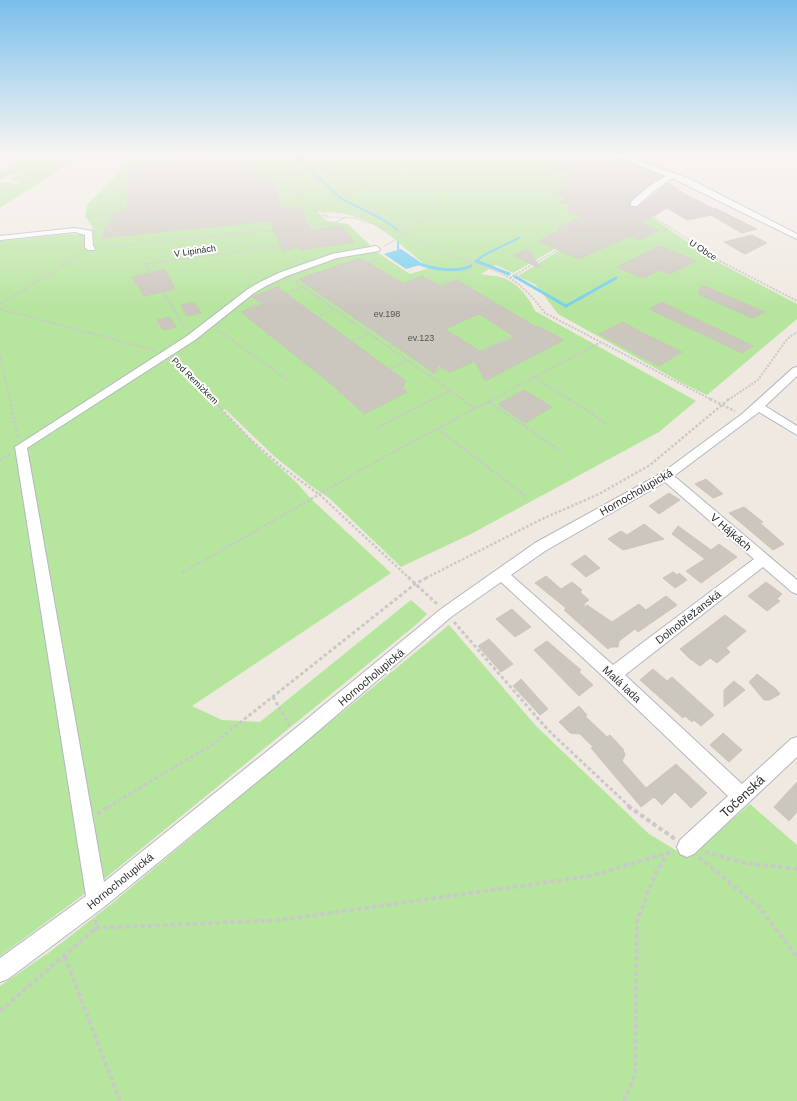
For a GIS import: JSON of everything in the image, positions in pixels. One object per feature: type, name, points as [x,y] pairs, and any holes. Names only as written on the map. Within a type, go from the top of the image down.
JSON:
[{"type":"street","points":[[737,205],[797,237]]},
{"type":"street","points":[[0,238],[75,230],[89,233],[89,246],[91,248]]},
{"type":"street","name":"Pod Remízkem","points":[[166,353],[191,338],[251,291],[284,274],[335,256],[376,249]]},
{"type":"street","points":[[97,900],[90,866],[85,822],[20,447],[166,353]]},
{"type":"street","name":"Hornocholupická","points":[[0,971],[46,939],[97,900],[297,738],[446,613],[540,547],[666,476],[758,406],[797,370]]},
{"type":"street","points":[[758,406],[797,431]]},
{"type":"street","name":"V Hájkách","points":[[666,476],[797,588]]},
{"type":"street","name":"Dolnobřežanská","points":[[613,675],[763,560]]},
{"type":"street","name":"Malá lada","points":[[502,575],[613,675],[741,796]]},
{"type":"street","name":"Točenská","points":[[687,847],[797,745]]},
{"type":"path","points":[[91,231],[94,225],[112,206],[119,205]]},
{"type":"path","points":[[94,225],[290,205]]},
{"type":"path","points":[[306,205],[317,214],[329,217],[355,218],[404,234],[446,255],[494,270],[510,278],[530,293],[545,313],[686,388],[721,404]]},
{"type":"path","points":[[363,205],[365,208],[386,219],[404,234]]},
{"type":"path","points":[[376,249],[389,244],[404,234],[423,218],[432,205]]},
{"type":"path","points":[[510,278],[632,205]]},
{"type":"path","name":"U Obce","points":[[636,205],[716,259],[797,301]]},
{"type":"path","points":[[316,206],[329,217]]},
{"type":"path","points":[[355,218],[365,208]]},
{"type":"path","points":[[0,304],[91,248],[306,227],[336,222],[347,217]]},
{"type":"path","name":"V Lipinách","points":[[191,338],[145,264],[333,240]]},
{"type":"path","points":[[243,309],[379,259]]},
{"type":"path","points":[[318,298],[386,272]]},
{"type":"path","points":[[284,274],[476,409]]},
{"type":"path","points":[[351,321],[449,281]]},
{"type":"path","points":[[388,347],[490,302]]},
{"type":"path","points":[[0,309],[166,353]]},
{"type":"path","points":[[268,336],[334,310]]},
{"type":"path","points":[[210,324],[289,381]]},
{"type":"path","points":[[429,375],[530,327]]},
{"type":"path","points":[[85,822],[213,744],[415,584],[542,519],[599,494],[650,465],[721,404],[758,380],[787,339],[797,332]]},
{"type":"path","points":[[301,363],[369,334]]},
{"type":"path","points":[[182,573],[386,456],[601,342]]},
{"type":"path","name":"Pod Remízkem","points":[[166,353],[228,414],[250,438],[284,468],[320,495],[446,613],[548,730],[625,804],[687,847]]},
{"type":"path","points":[[0,355],[20,447]]},
{"type":"path","points":[[338,393],[407,361]]},
{"type":"path","points":[[534,378],[607,424]]},
{"type":"path","points":[[377,428],[450,390]]},
{"type":"path","points":[[489,402],[561,451]]},
{"type":"path","points":[[438,429],[527,497]]},
{"type":"path","points":[[273,697],[297,738]]},
{"type":"path","points":[[687,847],[760,908],[797,957]]},
{"type":"path","points":[[0,1011],[65,957],[96,928],[281,920],[591,876],[687,847],[745,863],[797,869]]},
{"type":"path","points":[[624,1101],[635,1075],[637,922],[655,874],[668,853]]},
{"type":"path","points":[[96,928],[97,900]]},
{"type":"path","points":[[65,957],[120,1101]]},
{"type":"green space","points":[[88,205],[626,205],[605,220],[513,273],[496,265],[481,274],[498,276],[506,279],[526,295],[535,311],[696,401],[659,432],[471,534],[401,567],[329,498],[274,456],[225,409],[222,410],[263,452],[297,483],[310,498],[391,573],[192,706],[222,720],[260,722],[411,600],[427,614],[417,624],[98,884],[0,956],[0,241],[70,234],[88,235],[86,246],[93,228],[85,216]],"holes":[[[317,212],[352,216],[366,221],[391,236],[429,268],[410,274],[375,251],[316,265],[301,270],[260,289],[174,347],[251,288],[345,252],[372,247],[348,224],[327,221]]]},
{"type":"green space","points":[[644,212],[714,260],[797,304],[797,319],[707,395],[684,384],[558,314],[536,285],[518,276],[581,237]]},
{"type":"green space","points":[[449,625],[536,726],[649,834],[689,858],[750,804],[797,845],[797,1101],[0,1101],[0,986],[51,951],[110,905]]},
{"type":"water","points":[[401,249],[423,264],[406,269],[384,254]]},
{"type":"building","points":[[127,205],[281,205],[282,209],[301,207],[310,230],[342,226],[354,242],[301,250],[299,247],[283,251],[270,221],[101,238],[113,212],[127,210]]},
{"type":"building","points":[[571,205],[630,205],[630,207],[638,207],[640,205],[707,205],[757,229],[742,233],[711,215],[687,220],[667,208],[642,223],[659,230],[639,240],[630,236],[579,259],[538,241],[562,229],[558,228],[582,217],[565,209],[573,206]]},
{"type":"building","points":[[752,235],[767,243],[745,254],[724,242]]},
{"type":"building","points":[[660,246],[696,261],[670,274],[659,270],[643,278],[617,267]]},
{"type":"building","points":[[528,249],[540,268],[513,255]]},
{"type":"building","points":[[360,258],[404,284],[422,276],[441,287],[457,280],[536,327],[538,326],[564,340],[485,381],[475,361],[450,372],[439,365],[434,373],[299,279]],"holes":[[[479,314],[515,337],[481,352],[445,329]]]},
{"type":"building","points":[[165,269],[175,289],[144,296],[132,277]]},
{"type":"building","points":[[702,285],[765,312],[752,318],[698,294]]},
{"type":"building","points":[[277,287],[406,381],[402,388],[407,392],[364,414],[336,388],[241,312],[264,304],[252,297]]},
{"type":"building","points":[[194,302],[201,313],[187,316],[181,305]]},
{"type":"building","points":[[662,302],[753,346],[742,353],[649,309]]},
{"type":"building","points":[[170,317],[176,327],[163,330],[157,320]]},
{"type":"building","points":[[623,322],[682,352],[659,366],[599,334]]},
{"type":"building","points":[[524,390],[552,407],[525,423],[498,404]]},
{"type":"building","points":[[706,479],[723,494],[713,498],[695,484]]},
{"type":"building","points":[[669,493],[680,500],[659,514],[649,506]]},
{"type":"building","points":[[744,507],[763,522],[760,523],[784,544],[773,550],[729,513]]},
{"type":"building","points":[[644,524],[664,539],[623,550],[608,539],[621,531],[627,535]]},
{"type":"building","points":[[678,526],[711,550],[719,544],[737,557],[701,583],[686,571],[705,559],[672,534]]},
{"type":"building","points":[[585,555],[600,568],[586,577],[571,564]]},
{"type":"building","points":[[673,572],[677,575],[679,573],[687,580],[675,588],[663,578]]},
{"type":"building","points":[[546,576],[561,589],[572,582],[582,590],[580,592],[589,600],[585,603],[583,608],[587,605],[612,622],[639,604],[646,610],[666,596],[677,605],[638,632],[635,629],[619,641],[618,647],[611,647],[608,649],[564,610],[566,608],[535,583]]},
{"type":"building","points":[[766,582],[782,594],[777,599],[780,601],[767,611],[748,596]]},
{"type":"building","points":[[512,609],[531,627],[515,637],[496,619]]},
{"type":"building","points":[[725,615],[746,631],[726,648],[730,652],[717,663],[710,658],[700,666],[680,649]]},
{"type":"building","points":[[489,639],[513,664],[501,672],[478,646]]},
{"type":"building","points":[[547,641],[581,670],[579,672],[593,685],[579,696],[534,650]]},
{"type":"building","points":[[653,669],[667,681],[672,677],[714,715],[701,726],[694,720],[692,722],[685,716],[683,718],[640,680]]},
{"type":"building","points":[[757,674],[780,694],[770,700],[764,700],[749,682]]},
{"type":"building","points":[[521,679],[548,709],[540,715],[513,686]]},
{"type":"building","points":[[734,681],[745,690],[724,707],[724,690]]},
{"type":"building","points":[[579,706],[587,715],[585,716],[607,737],[610,735],[623,749],[625,755],[622,761],[646,788],[676,764],[707,793],[691,808],[675,792],[662,805],[654,797],[641,807],[591,748],[593,747],[580,734],[570,733],[559,722]]},
{"type":"building","points":[[723,733],[742,750],[729,762],[710,745]]},
{"type":"building","points":[[797,782],[797,812],[789,821],[774,807]]},
{"type":"waterway","points":[[355,205],[380,218],[398,230]]},
{"type":"waterway","points":[[476,261],[486,254],[519,238]]},
{"type":"waterway","points":[[398,242],[398,249],[402,252]]},
{"type":"waterway","points":[[476,261],[509,274]]},
{"type":"waterway","points":[[417,263],[430,267],[451,270],[471,266]]},
{"type":"waterway","points":[[514,276],[566,306],[616,278]]}]
